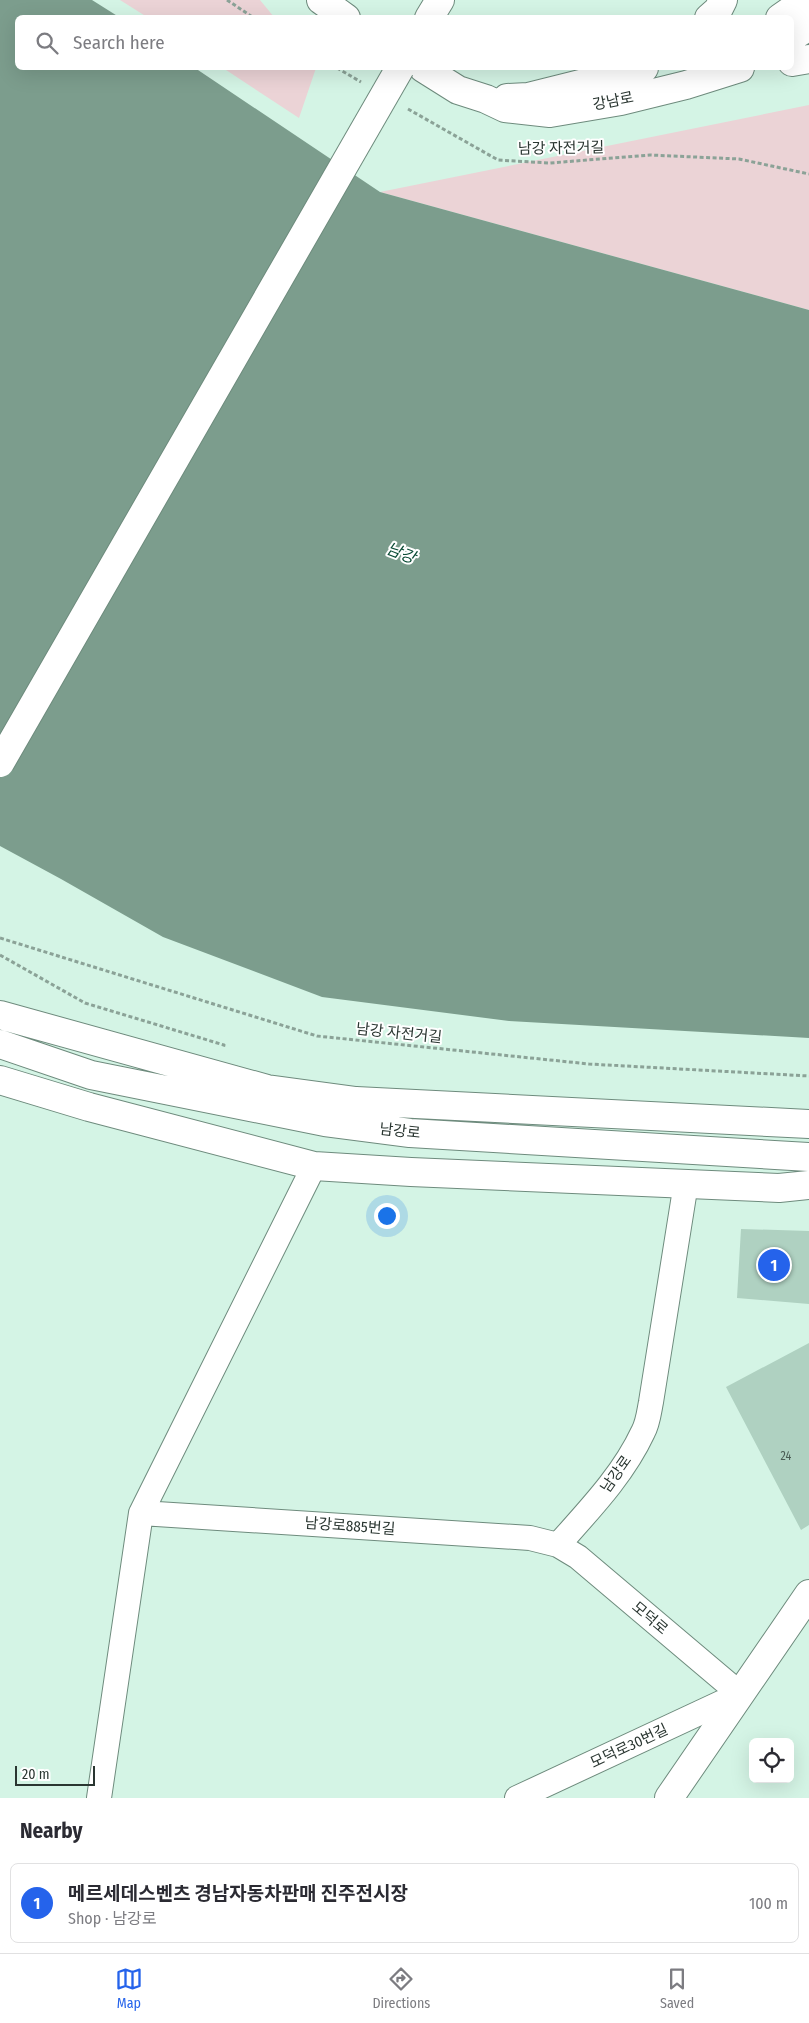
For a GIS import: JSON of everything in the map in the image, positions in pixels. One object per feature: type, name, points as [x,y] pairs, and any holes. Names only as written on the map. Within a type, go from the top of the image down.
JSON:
[{"type":"street","points":[[321,0],[342,15]]},
{"type":"street","points":[[712,15],[718,10],[723,0]]},
{"type":"street","points":[[784,15],[806,0]]},
{"type":"street","points":[[794,36],[809,26]]},
{"type":"street","points":[[794,62],[809,60]]},
{"type":"street","points":[[0,762],[399,70]]},
{"type":"street","name":"강남로","points":[[426,70],[458,90],[486,99],[505,108],[550,113],[621,100],[686,85],[733,70]]},
{"type":"street","name":"강남로","points":[[486,99],[528,97],[632,70]]},
{"type":"street","points":[[0,1015],[267,1089],[356,1101],[809,1124]]},
{"type":"street","name":"남강로","points":[[0,1044],[91,1075],[325,1122],[410,1134],[809,1158]]},
{"type":"street","points":[[0,1080],[89,1107],[314,1166],[780,1188],[809,1185]]},
{"type":"street","points":[[99,1798],[141,1513],[314,1166]]},
{"type":"street","name":"남강로","points":[[558,1545],[599,1499],[620,1470],[644,1430],[651,1402],[686,1183]]},
{"type":"street","name":"남강로885번길","points":[[141,1513],[530,1538],[558,1545]]},
{"type":"street","name":"모덕로","points":[[558,1545],[578,1557],[740,1694]]},
{"type":"street","points":[[669,1798],[809,1594]]},
{"type":"street","name":"모덕로30번길","points":[[517,1798],[740,1694]]},
{"type":"path","points":[[227,0],[250,15]]},
{"type":"path","points":[[341,70],[362,82]]},
{"type":"path","name":"남강 자전거길","points":[[404,106],[498,160],[550,163],[650,155],[739,158],[809,174]]},
{"type":"path","name":"남강 자전거길","points":[[0,938],[317,1036],[589,1064],[809,1076]]},
{"type":"shaded area","points":[[120,0],[260,0],[272,15],[144,15]]},
{"type":"shaded area","points":[[226,70],[315,70],[299,118]]},
{"type":"shaded area","points":[[809,105],[809,310],[380,192]]},
{"type":"water","name":"남강","points":[[0,0],[92,0],[116,15],[15,15],[15,70],[198,70],[380,192],[809,310],[809,1038],[509,1021],[322,997],[163,937],[0,846]]},
{"type":"building","points":[[741,1229],[809,1231],[809,1304],[737,1298]]},
{"type":"building","points":[[809,1343],[809,1525],[801,1530],[726,1387]]},
{"type":"place","name":"메르세데스벤츠 경남자동차판매 진주전시장","points":[[774,1265]]}]
